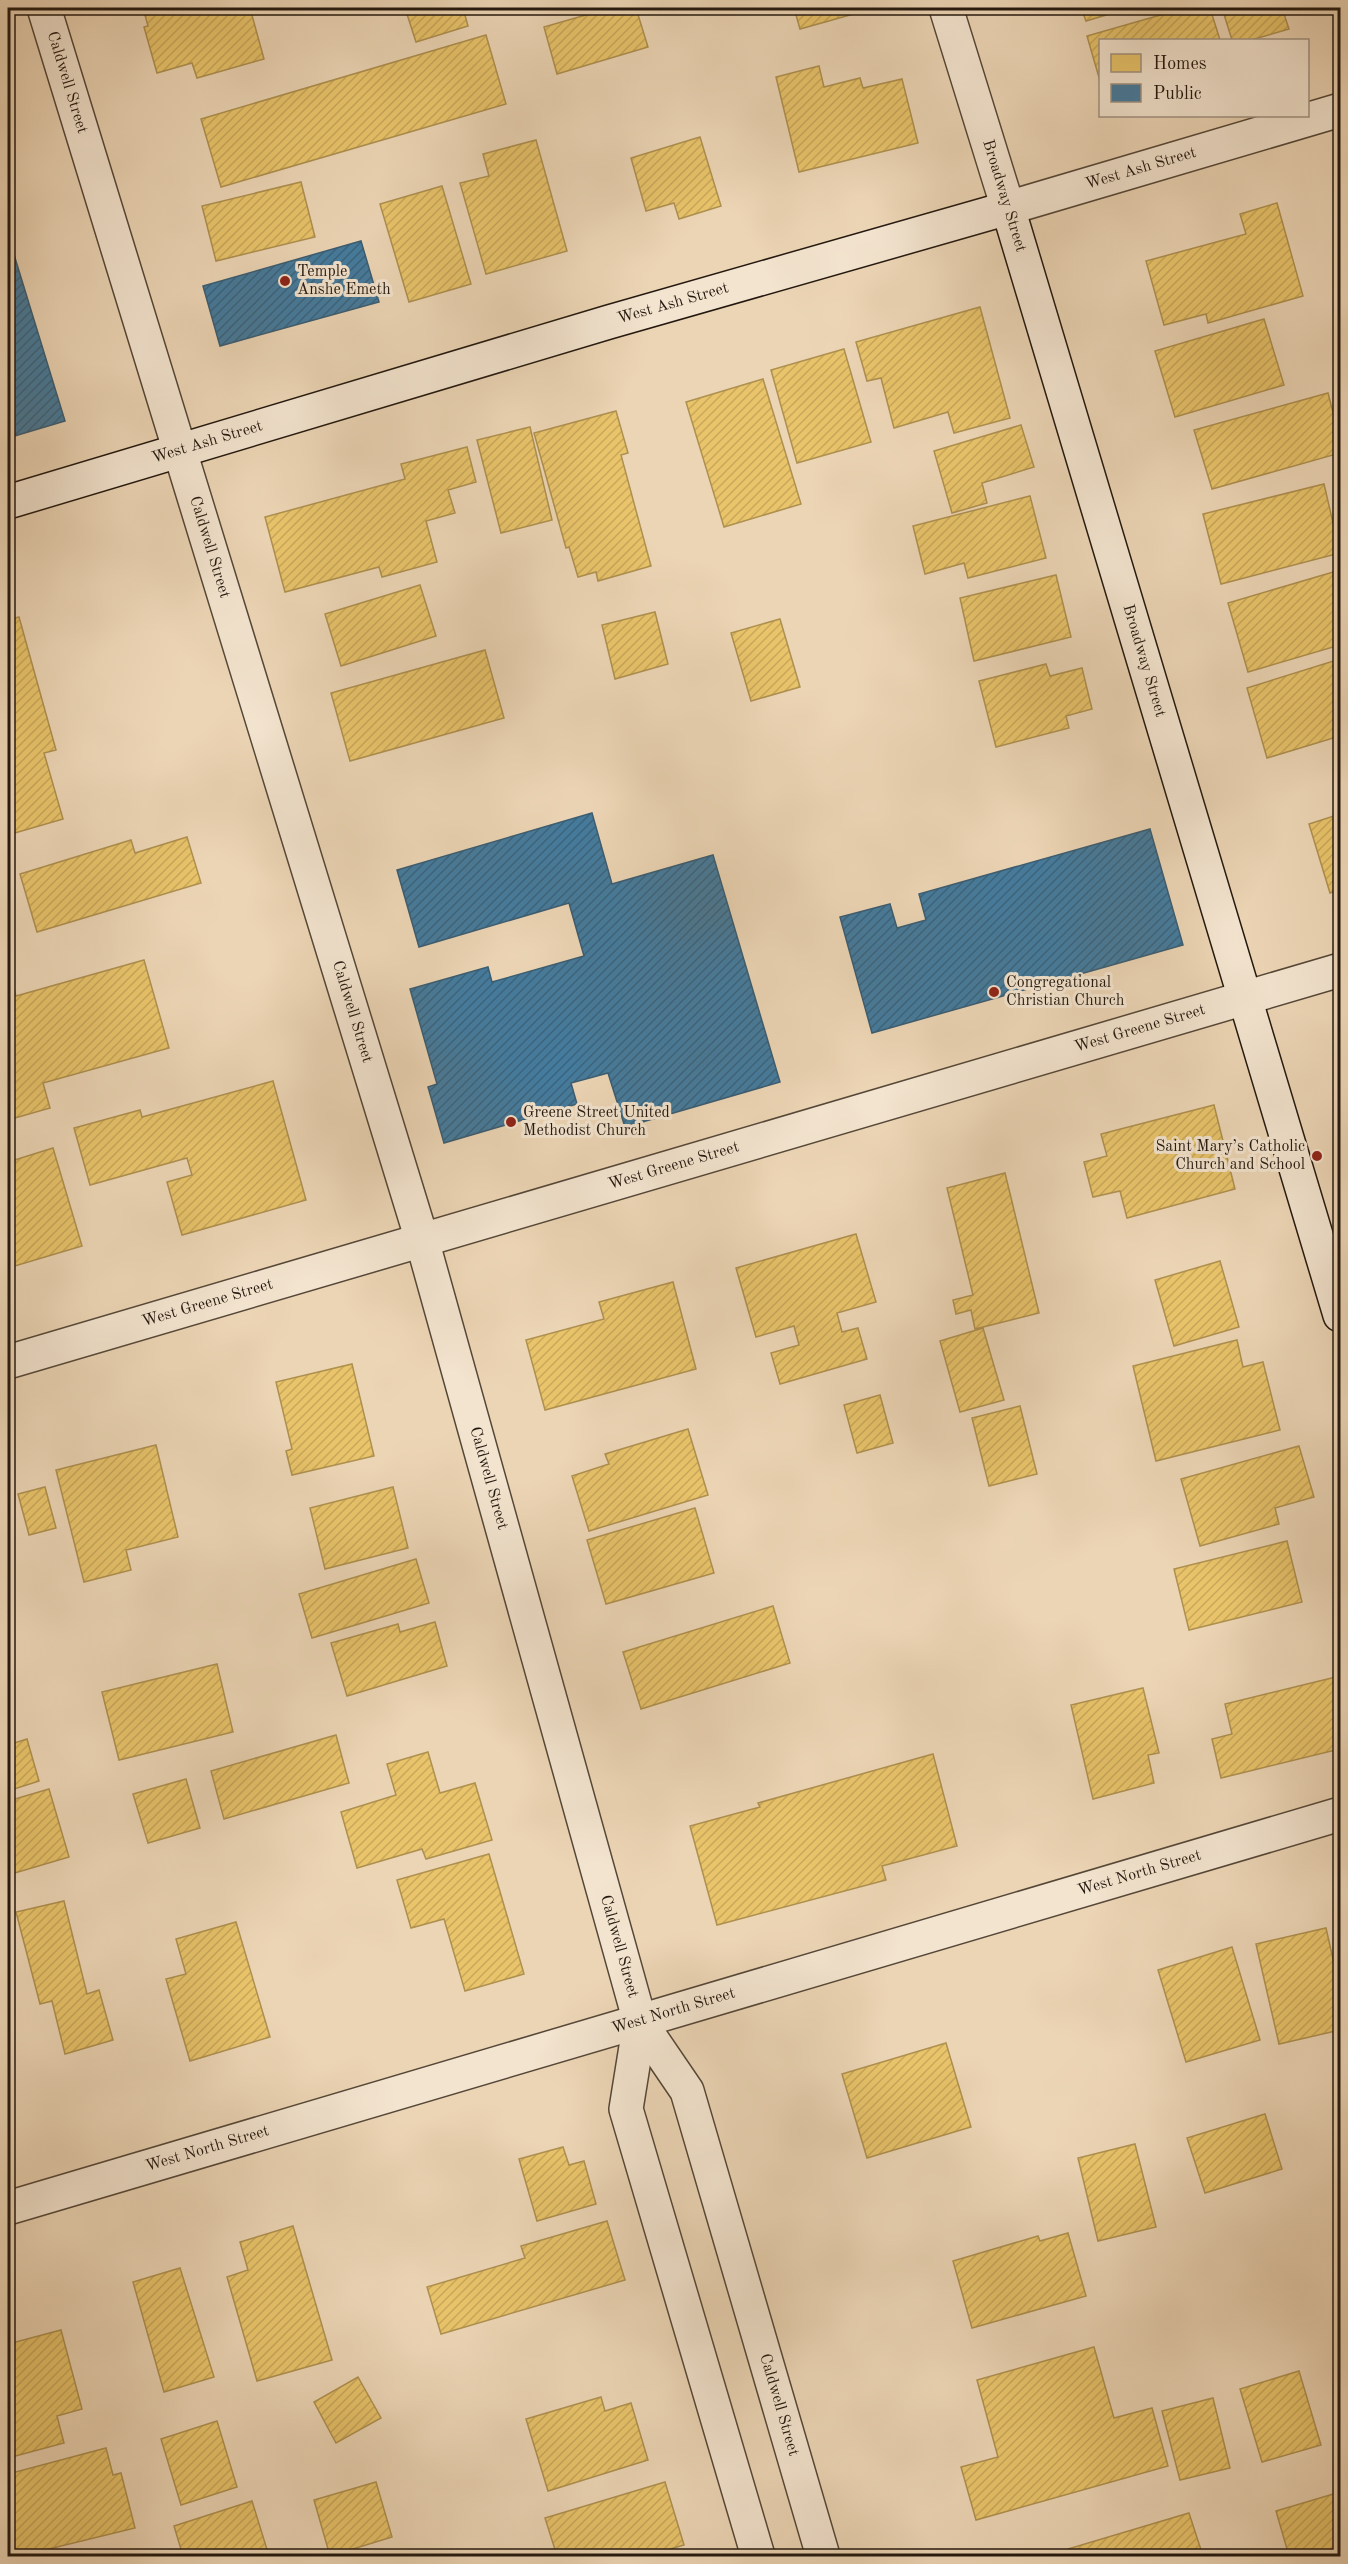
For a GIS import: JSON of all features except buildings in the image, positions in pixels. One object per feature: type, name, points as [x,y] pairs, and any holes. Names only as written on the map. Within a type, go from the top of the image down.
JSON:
[{"type":"street","name":"Caldwell Street","points":[[44,8],[422,1240],[640,2022],[687,2091],[823,2556]]},
{"type":"street","name":"Broadway Street","points":[[946,8],[1341,1315]]},
{"type":"street","name":"West Ash Street","points":[[8,502],[598,326],[1341,110]]},
{"type":"street","name":"West Greene Street","points":[[8,1362],[1341,970]]},
{"type":"street","name":"West North Street","points":[[8,2208],[1341,1814]]},
{"type":"street","name":"Caldwell Street","points":[[640,2022],[626,2109],[758,2556]]},
{"type":"place","name":"Temple Anshe Emeth","points":[[285,281]]},
{"type":"place","name":"Congregational Christian Church","points":[[994,992]]},
{"type":"place","name":"Greene Street United Methodist Church","points":[[511,1122]]},
{"type":"place","name":"Saint Mary’s Catholic Church and School","points":[[1317,1156]]}]
